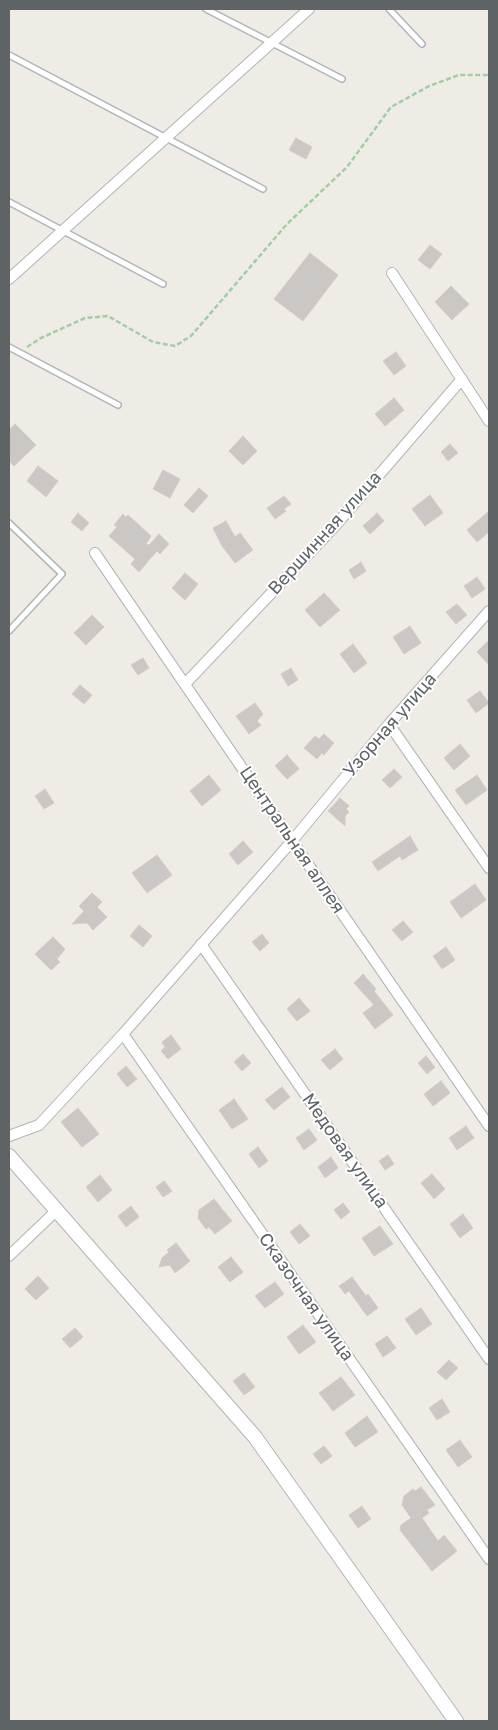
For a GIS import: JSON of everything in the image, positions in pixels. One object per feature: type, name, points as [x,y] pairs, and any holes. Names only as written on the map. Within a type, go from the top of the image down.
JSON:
[{"type":"street","points":[[9,279],[309,9]]},
{"type":"street","points":[[392,273],[489,422]]},
{"type":"street","name":"Вершинная улица","points":[[185,684],[334,527],[462,379]]},
{"type":"street","name":"Центральная аллея","points":[[96,552],[292,841],[489,1126]]},
{"type":"street","name":"Узорная улица","points":[[9,1136],[38,1125],[123,1034],[292,841],[389,724],[489,611]]},
{"type":"street","points":[[389,724],[489,868]]},
{"type":"street","name":"Медовая улица","points":[[201,944],[489,1359]]},
{"type":"street","name":"Сказочная улица","points":[[123,1034],[489,1559]]},
{"type":"street","points":[[9,1156],[56,1212],[255,1437],[456,1721]]},
{"type":"street","points":[[9,1256],[56,1212]]},
{"type":"lane","points":[[206,9],[342,79]]},
{"type":"lane","points":[[390,9],[422,44]]},
{"type":"lane","points":[[9,55],[263,189]]},
{"type":"lane","points":[[9,202],[164,284]]},
{"type":"lane","points":[[9,347],[118,405]]},
{"type":"lane","points":[[9,523],[62,574],[9,631]]},
{"type":"path","points":[[19,352],[41,338],[85,318],[108,316],[152,342],[175,346],[191,336],[287,224],[347,167],[391,107],[429,86],[459,75],[489,74]]},
{"type":"building","points":[[296,138],[312,147],[306,159],[289,150]]},
{"type":"building","points":[[430,245],[442,254],[430,269],[418,260]]},
{"type":"building","points":[[310,253],[338,275],[303,321],[274,299]]},
{"type":"building","points":[[451,286],[469,304],[452,320],[435,302]]},
{"type":"building","points":[[396,352],[406,366],[394,375],[383,361]]},
{"type":"building","points":[[394,398],[404,410],[385,426],[375,414]]},
{"type":"building","points":[[15,424],[36,445],[14,466],[9,461],[9,430]]},
{"type":"building","points":[[243,436],[257,451],[243,465],[229,451]]},
{"type":"building","points":[[450,444],[458,453],[448,461],[441,452]]},
{"type":"building","points":[[38,466],[58,481],[46,497],[27,481]]},
{"type":"building","points":[[163,470],[180,479],[170,498],[153,489]]},
{"type":"building","points":[[199,488],[208,496],[193,513],[184,505]]},
{"type":"building","points":[[430,495],[443,513],[425,526],[412,509]]},
{"type":"building","points":[[284,496],[291,504],[284,509],[286,511],[275,519],[267,508]]},
{"type":"building","points":[[489,511],[489,532],[477,542],[467,530]]},
{"type":"building","points":[[78,513],[89,523],[82,531],[71,522]]},
{"type":"building","points":[[377,513],[384,521],[370,534],[363,526]]},
{"type":"building","points":[[123,514],[126,517],[128,515],[151,536],[146,544],[149,545],[159,534],[169,544],[160,554],[157,551],[139,572],[131,564],[135,559],[109,536],[117,527],[114,525]]},
{"type":"building","points":[[226,521],[235,537],[240,533],[253,550],[235,563],[222,546],[213,528]]},
{"type":"building","points":[[361,562],[366,571],[354,579],[349,570]]},
{"type":"building","points":[[185,573],[198,584],[185,600],[172,588]]},
{"type":"building","points":[[477,577],[485,589],[472,598],[464,586]]},
{"type":"building","points":[[324,593],[340,610],[320,627],[305,610]]},
{"type":"building","points":[[457,604],[467,615],[456,624],[446,612]]},
{"type":"building","points":[[92,615],[104,627],[86,645],[74,633]]},
{"type":"building","points":[[410,626],[421,643],[404,654],[393,637]]},
{"type":"building","points":[[489,640],[489,665],[477,652]]},
{"type":"building","points":[[353,644],[367,663],[354,673],[340,654]]},
{"type":"building","points":[[143,658],[149,668],[138,675],[131,665]]},
{"type":"building","points":[[291,668],[298,680],[288,686],[281,674]]},
{"type":"building","points":[[80,685],[92,695],[84,704],[72,694]]},
{"type":"building","points":[[480,691],[489,703],[476,713],[467,700]]},
{"type":"building","points":[[255,703],[263,714],[257,721],[261,725],[249,734],[236,716]]},
{"type":"building","points":[[324,734],[334,743],[324,755],[322,753],[317,759],[304,748],[315,736],[319,739]]},
{"type":"building","points":[[460,744],[470,756],[454,770],[444,758]]},
{"type":"building","points":[[287,755],[299,769],[287,779],[275,766]]},
{"type":"building","points":[[394,769],[402,777],[390,788],[382,780]]},
{"type":"building","points":[[209,775],[221,790],[202,806],[190,791]]},
{"type":"building","points":[[477,775],[487,790],[466,805],[455,790]]},
{"type":"building","points":[[45,789],[54,803],[44,809],[35,796]]},
{"type":"building","points":[[340,798],[349,806],[346,809],[349,812],[345,816],[345,826],[328,811]]},
{"type":"building","points":[[410,836],[418,850],[402,860],[400,856],[378,871],[372,862]]},
{"type":"building","points":[[243,841],[253,852],[238,865],[229,854]]},
{"type":"building","points":[[157,855],[172,875],[147,893],[132,873]]},
{"type":"building","points":[[475,884],[486,900],[461,918],[450,902]]},
{"type":"building","points":[[92,893],[102,902],[97,907],[107,917],[93,930],[87,923],[72,924],[84,911],[79,906]]},
{"type":"building","points":[[403,921],[413,932],[402,941],[392,930]]},
{"type":"building","points":[[139,925],[152,936],[143,947],[130,936]]},
{"type":"building","points":[[262,934],[269,943],[260,951],[252,942]]},
{"type":"building","points":[[53,937],[65,949],[57,959],[60,962],[51,970],[35,954]]},
{"type":"building","points":[[446,947],[455,960],[442,969],[433,956]]},
{"type":"building","points":[[363,974],[376,989],[374,991],[393,1015],[375,1029],[363,1013],[374,1005],[354,983]]},
{"type":"building","points":[[299,998],[310,1011],[297,1021],[287,1009]]},
{"type":"building","points":[[171,1035],[181,1049],[168,1059],[161,1051],[165,1047],[162,1042]]},
{"type":"building","points":[[335,1049],[343,1059],[330,1070],[321,1060]]},
{"type":"building","points":[[243,1054],[251,1063],[242,1071],[234,1062]]},
{"type":"building","points":[[426,1056],[435,1067],[427,1074],[418,1063]]},
{"type":"building","points":[[126,1066],[137,1079],[127,1087],[117,1074]]},
{"type":"building","points":[[441,1081],[450,1093],[433,1106],[424,1094]]},
{"type":"building","points":[[282,1087],[290,1097],[274,1110],[265,1100]]},
{"type":"building","points":[[234,1099],[248,1119],[232,1129],[219,1110]]},
{"type":"building","points":[[78,1108],[99,1134],[82,1147],[61,1122]]},
{"type":"building","points":[[466,1126],[474,1138],[457,1150],[449,1138]]},
{"type":"building","points":[[309,1129],[317,1140],[304,1150],[296,1138]]},
{"type":"building","points":[[258,1147],[268,1161],[259,1168],[249,1154]]},
{"type":"building","points":[[388,1155],[394,1164],[385,1170],[379,1161]]},
{"type":"building","points":[[331,1157],[338,1168],[325,1178],[318,1167]]},
{"type":"building","points":[[432,1174],[445,1189],[434,1199],[421,1183]]},
{"type":"building","points":[[100,1175],[112,1190],[98,1202],[86,1187]]},
{"type":"building","points":[[164,1181],[172,1191],[163,1197],[156,1187]]},
{"type":"building","points":[[214,1199],[232,1221],[215,1234],[209,1227],[206,1229],[198,1218],[199,1210]]},
{"type":"building","points":[[343,1203],[350,1212],[341,1219],[334,1210]]},
{"type":"building","points":[[131,1206],[139,1217],[126,1227],[118,1216]]},
{"type":"building","points":[[463,1214],[473,1228],[460,1238],[450,1224]]},
{"type":"building","points":[[300,1224],[310,1236],[299,1244],[290,1232]]},
{"type":"building","points":[[380,1226],[393,1244],[374,1256],[362,1238]]},
{"type":"building","points":[[176,1243],[190,1261],[175,1273],[170,1265],[159,1267],[162,1258],[169,1252],[167,1250]]},
{"type":"building","points":[[231,1257],[243,1272],[230,1282],[218,1267]]},
{"type":"building","points":[[38,1276],[49,1288],[36,1300],[25,1289]]},
{"type":"building","points":[[352,1277],[378,1308],[367,1316],[349,1291],[345,1294],[339,1286]]},
{"type":"building","points":[[275,1282],[284,1294],[265,1308],[255,1296]]},
{"type":"building","points":[[421,1308],[432,1324],[416,1335],[405,1319]]},
{"type":"building","points":[[303,1325],[316,1342],[299,1354],[287,1337]]},
{"type":"building","points":[[75,1328],[83,1337],[70,1348],[62,1339]]},
{"type":"building","points":[[387,1336],[396,1348],[383,1357],[375,1344]]},
{"type":"building","points":[[449,1360],[458,1368],[446,1380],[437,1372]]},
{"type":"building","points":[[244,1373],[255,1387],[244,1395],[233,1381]]},
{"type":"building","points":[[341,1377],[355,1395],[333,1411],[319,1393]]},
{"type":"building","points":[[442,1399],[450,1412],[437,1420],[429,1408]]},
{"type":"building","points":[[367,1416],[378,1432],[355,1447],[345,1433]]},
{"type":"building","points":[[460,1440],[472,1457],[458,1467],[446,1450]]},
{"type":"building","points":[[324,1446],[332,1456],[321,1464],[313,1454]]},
{"type":"building","points":[[421,1487],[435,1505],[427,1510],[429,1513],[422,1518],[438,1541],[444,1535],[457,1551],[432,1571],[400,1530],[401,1525],[411,1518],[402,1505],[404,1496],[413,1489],[415,1491]]},
{"type":"building","points":[[362,1506],[371,1519],[358,1528],[349,1515]]}]
